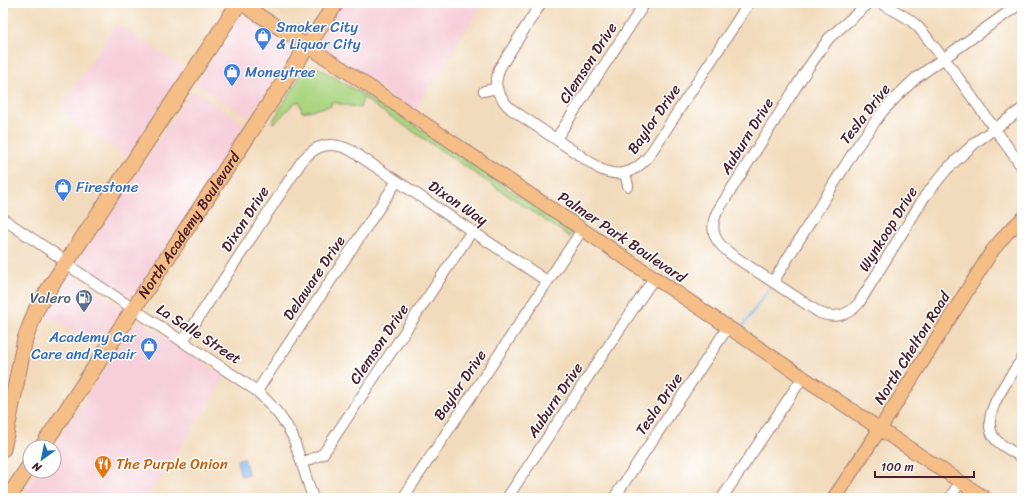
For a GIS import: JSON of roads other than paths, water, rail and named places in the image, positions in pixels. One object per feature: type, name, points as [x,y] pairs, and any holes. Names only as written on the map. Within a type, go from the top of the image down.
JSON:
[{"type":"highway","points":[[3,449],[22,353],[36,310],[239,3]]},
{"type":"highway","name":"North Academy Boulevard","points":[[47,439],[336,3]]},
{"type":"highway","points":[[8,498],[22,477]]},
{"type":"main road","name":"Palmer Park Boulevard","points":[[239,3],[307,46],[985,498]]},
{"type":"main road","name":"North Chelton Road","points":[[834,498],[880,429],[992,251],[1007,233],[1022,219]]},
{"type":"street","points":[[484,91],[496,88],[497,76],[502,62],[541,3]]},
{"type":"street","name":"Clemson Drive","points":[[556,139],[645,3]]},
{"type":"street","name":"Baylor Drive","points":[[496,88],[500,97],[511,109],[600,169],[614,173],[624,173],[634,170],[639,167],[648,157],[749,3]]},
{"type":"street","name":"Auburn Drive","points":[[773,282],[721,247],[714,236],[714,219],[804,74],[829,38],[869,3]]},
{"type":"street","points":[[880,3],[915,23],[944,58],[1022,167]]},
{"type":"street","points":[[894,3],[924,24],[941,47],[944,58]]},
{"type":"street","name":"Tesla Drive","points":[[773,282],[856,148],[874,122],[900,93],[916,78],[1021,3]]},
{"type":"street","name":"Wynkoop Drive","points":[[773,282],[825,315],[838,316],[850,311],[859,303],[925,196],[947,169],[966,150],[1022,109]]},
{"type":"street","name":"Dixon Drive","points":[[182,341],[302,161],[309,153],[314,149],[329,145],[337,145],[352,151]]},
{"type":"street","name":"Dixon Way","points":[[352,151],[548,281]]},
{"type":"street","points":[[624,173],[628,186]]},
{"type":"street","name":"Delaware Drive","points":[[257,392],[397,181]]},
{"type":"street","name":"La Salle Street","points":[[3,219],[58,256],[66,264],[257,392],[271,405],[283,420],[293,438],[313,498]]},
{"type":"street","name":"Baylor Drive","points":[[403,498],[582,230]]},
{"type":"street","name":"Clemson Drive","points":[[302,463],[323,454],[472,231]]},
{"type":"street","name":"Auburn Drive","points":[[508,498],[654,278]]},
{"type":"street","name":"Tesla Drive","points":[[614,498],[728,327]]},
{"type":"street","points":[[1022,359],[993,405],[990,418],[990,430],[992,435],[1022,457]]},
{"type":"street","points":[[722,498],[803,377]]},
{"type":"street","points":[[950,498],[960,482]]},
{"type":"water","points":[[244,458],[248,474],[241,476],[237,460]]},
{"type":"waterway","points":[[742,327],[771,286]]},
{"type":"place","name":"Smoker City & Liquor City","points":[[263,51]]},
{"type":"place","name":"Moneytree","points":[[232,87]]},
{"type":"place","name":"Firestone","points":[[63,202]]},
{"type":"place","name":"Valero","points":[[84,313]]},
{"type":"place","name":"Academy Car Care and Repair","points":[[149,361]]},
{"type":"place","name":"The Purple Onion","points":[[103,479]]}]
